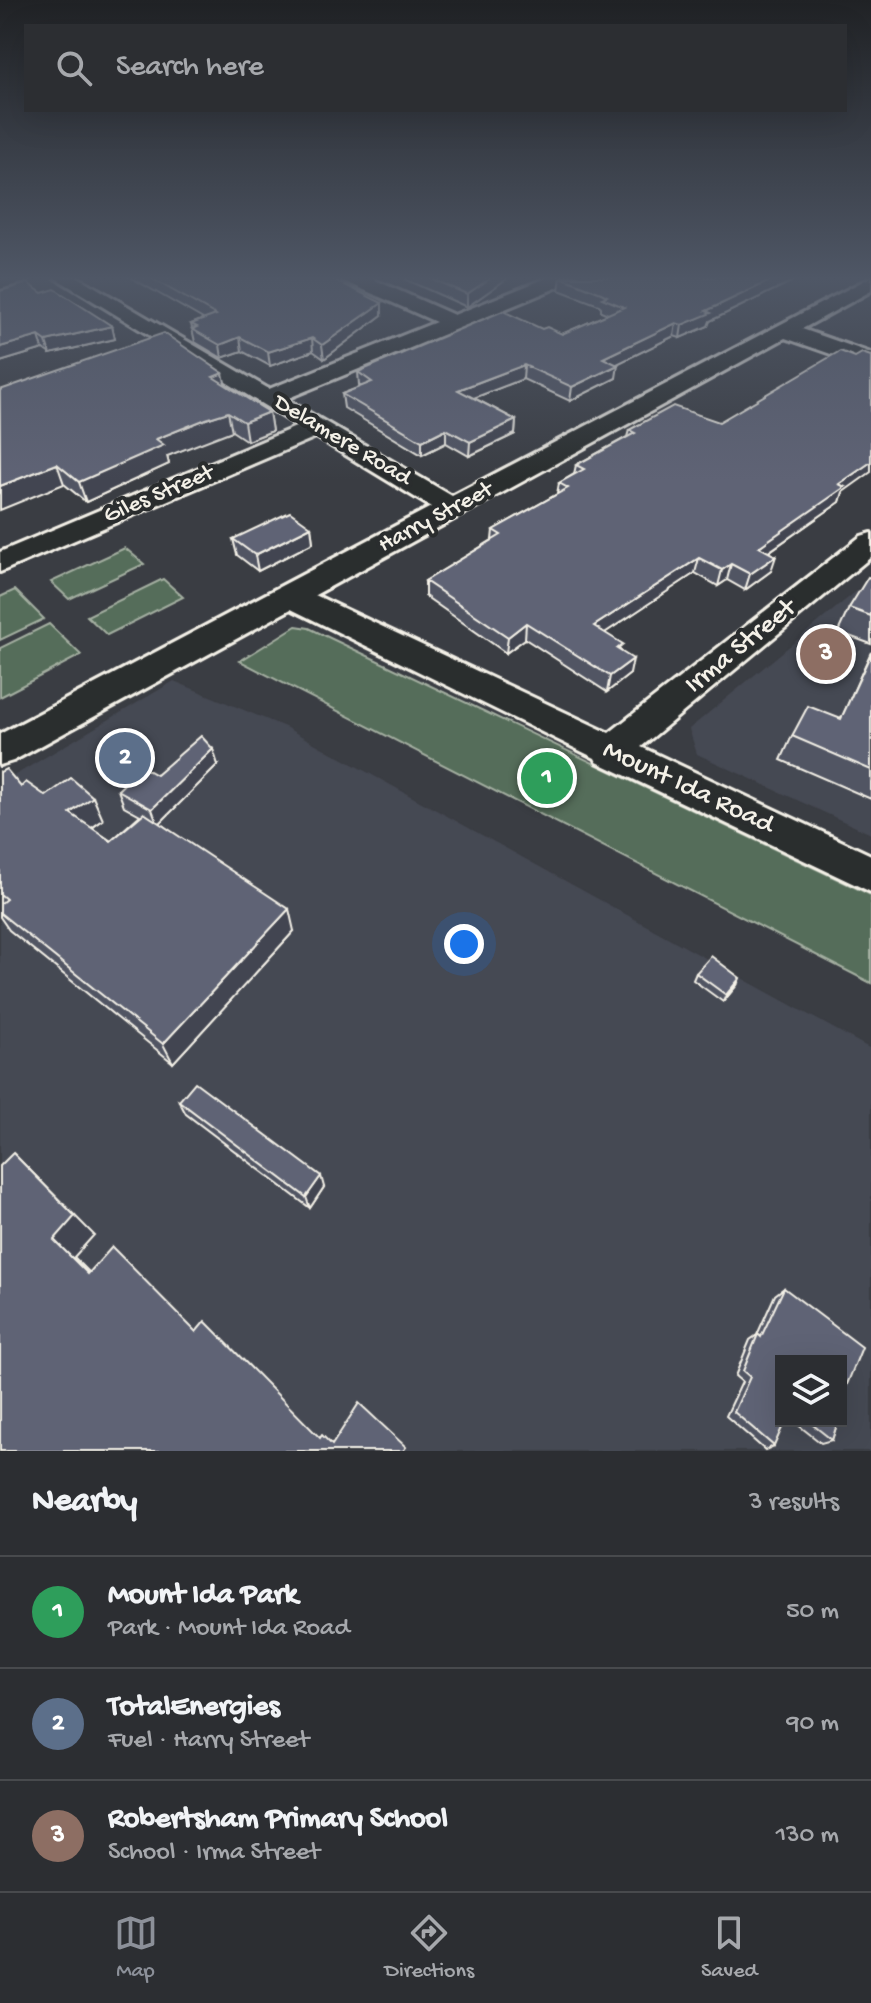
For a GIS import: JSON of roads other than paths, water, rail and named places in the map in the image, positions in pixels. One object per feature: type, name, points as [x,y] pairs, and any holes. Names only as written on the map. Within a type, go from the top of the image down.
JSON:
[{"type":"street","name":"Delamere Road","points":[[180,345],[453,508]]},
{"type":"street","points":[[269,397],[397,345]]},
{"type":"street","name":"Harry Street","points":[[0,751],[757,345]]},
{"type":"street","points":[[825,345],[871,361]]},
{"type":"street","name":"Giles Street","points":[[0,563],[318,427]]},
{"type":"street","name":"Irma Street","points":[[610,752],[871,542]]},
{"type":"street","name":"Mount Ida Road","points":[[290,596],[610,752],[871,874]]},
{"type":"place","name":"Robertsham Primary School","points":[[826,654]]},
{"type":"place","name":"TotalEnergies","points":[[125,758]]},
{"type":"place","name":"Mount Ida Park","points":[[547,778]]}]
